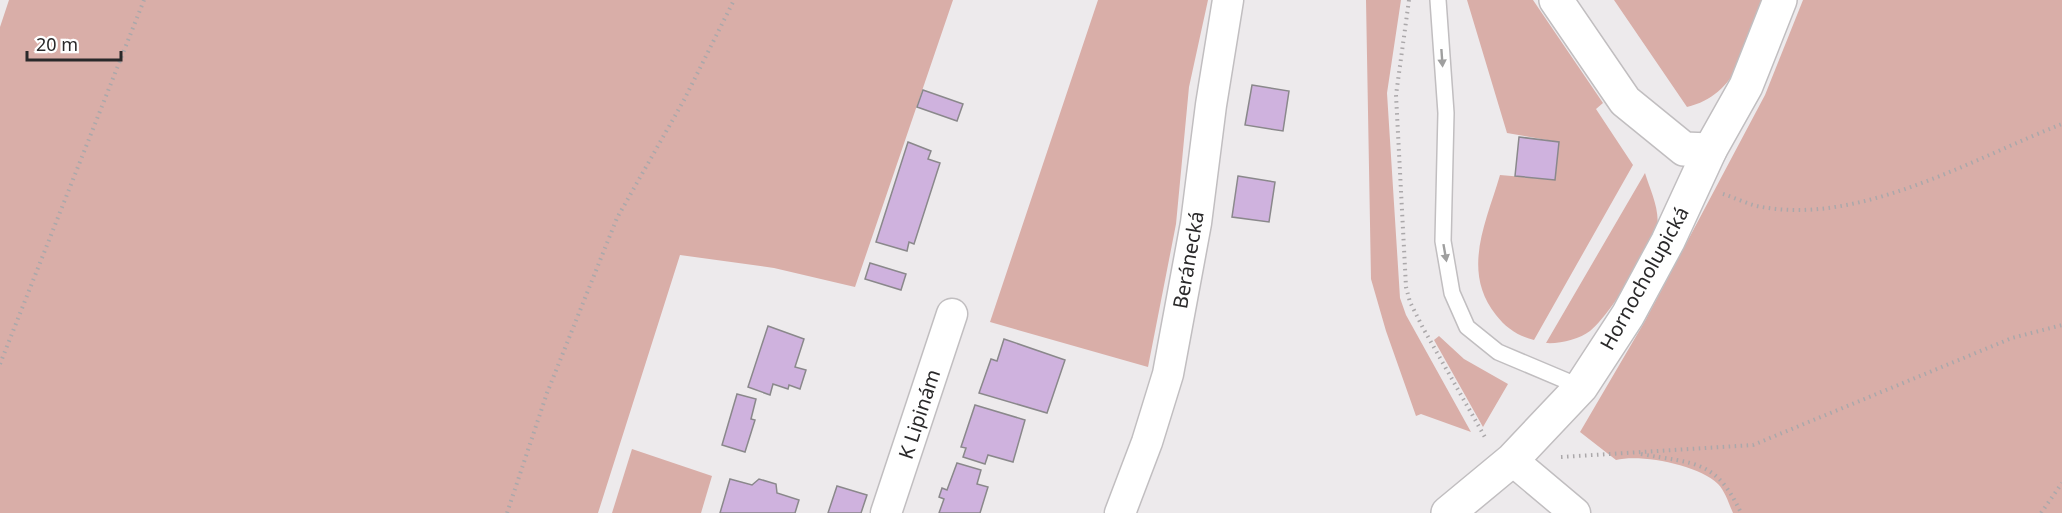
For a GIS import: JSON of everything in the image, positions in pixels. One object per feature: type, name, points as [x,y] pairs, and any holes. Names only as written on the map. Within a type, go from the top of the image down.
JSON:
[{"type":"street","name":"Beránecká","points":[[1120,513],[1147,442],[1168,374],[1196,223],[1211,105],[1228,0]]},
{"type":"street","points":[[1556,0],[1625,101],[1684,149],[1710,150]]},
{"type":"street","name":"Hornocholupická","points":[[1448,513],[1512,460],[1581,387],[1628,315],[1710,150],[1746,86],[1780,0]]},
{"type":"street","name":"K Lipinám","points":[[886,513],[952,314]]},
{"type":"street","points":[[1512,460],[1575,513]]},
{"type":"lane","points":[[1438,0],[1446,113],[1443,241],[1452,293],[1467,327],[1498,352],[1581,387]]},
{"type":"path","points":[[0,364],[144,0]]},
{"type":"path","points":[[507,513],[548,393],[617,218],[684,100],[734,0]]},
{"type":"path","points":[[1409,0],[1396,95],[1406,287],[1410,302],[1423,328],[1484,437]]},
{"type":"path","points":[[1694,184],[1762,207],[1809,209],[1875,199],[1961,167],[2062,124]]},
{"type":"path","points":[[1512,460],[1753,445],[2012,338],[2062,325]]},
{"type":"path","points":[[1634,452],[1706,467],[1727,486],[1741,513]]},
{"type":"path","points":[[2041,513],[2062,483]]},
{"type":"shaded area","points":[[9,0],[953,0],[855,287],[774,268],[680,255],[598,513],[0,513],[0,27]]},
{"type":"shaded area","points":[[1098,0],[1208,0],[1189,87],[1176,224],[1148,367],[990,322]]},
{"type":"shaded area","points":[[1366,0],[1401,0],[1387,93],[1400,298],[1406,315],[1471,432],[1421,414],[1416,416],[1386,331],[1371,279]]},
{"type":"shaded area","points":[[1467,0],[1533,0],[1603,103],[1596,109],[1633,165],[1534,340],[1508,328],[1496,315],[1486,298],[1480,281],[1478,264],[1480,246],[1500,175],[1555,180],[1559,142],[1507,133]]},
{"type":"shaded area","points":[[1614,0],[1763,0],[1746,50],[1730,79],[1704,101],[1687,107]]},
{"type":"shaded area","points":[[1803,0],[2062,0],[2062,513],[1733,513],[1723,490],[1709,477],[1684,466],[1654,460],[1616,460],[1580,432],[1645,321],[1765,95]]},
{"type":"shaded area","points":[[1645,173],[1658,217],[1652,241],[1637,268],[1607,313],[1590,331],[1570,340],[1546,343]]},
{"type":"shaded area","points":[[1439,336],[1464,359],[1508,384],[1483,427],[1434,340]]},
{"type":"shaded area","points":[[632,449],[712,476],[701,513],[612,513]]},
{"type":"building","points":[[1252,85],[1289,91],[1283,131],[1245,125]]},
{"type":"building","points":[[923,90],[963,104],[957,121],[917,107]]},
{"type":"building","points":[[1519,137],[1559,142],[1555,180],[1515,176]]},
{"type":"building","points":[[908,142],[931,151],[928,159],[940,163],[914,244],[909,242],[907,251],[876,242]]},
{"type":"building","points":[[1238,176],[1275,182],[1269,222],[1232,217]]},
{"type":"building","points":[[870,263],[906,274],[901,290],[865,279]]},
{"type":"building","points":[[768,326],[804,339],[795,367],[806,370],[800,389],[789,385],[788,389],[773,384],[770,395],[748,387]]},
{"type":"building","points":[[1004,339],[1065,360],[1047,413],[979,393],[991,359],[997,361]]},
{"type":"building","points":[[737,394],[756,399],[751,419],[755,420],[745,452],[722,445]]},
{"type":"building","points":[[975,405],[1025,420],[1013,462],[988,455],[985,464],[963,457],[966,448],[961,447]]},
{"type":"building","points":[[957,463],[981,470],[977,484],[988,487],[980,513],[939,513],[944,499],[939,497],[942,488],[947,490]]},
{"type":"building","points":[[730,479],[752,485],[759,479],[776,484],[777,493],[799,500],[795,513],[720,513]]},
{"type":"building","points":[[837,486],[867,495],[861,513],[828,513]]}]
